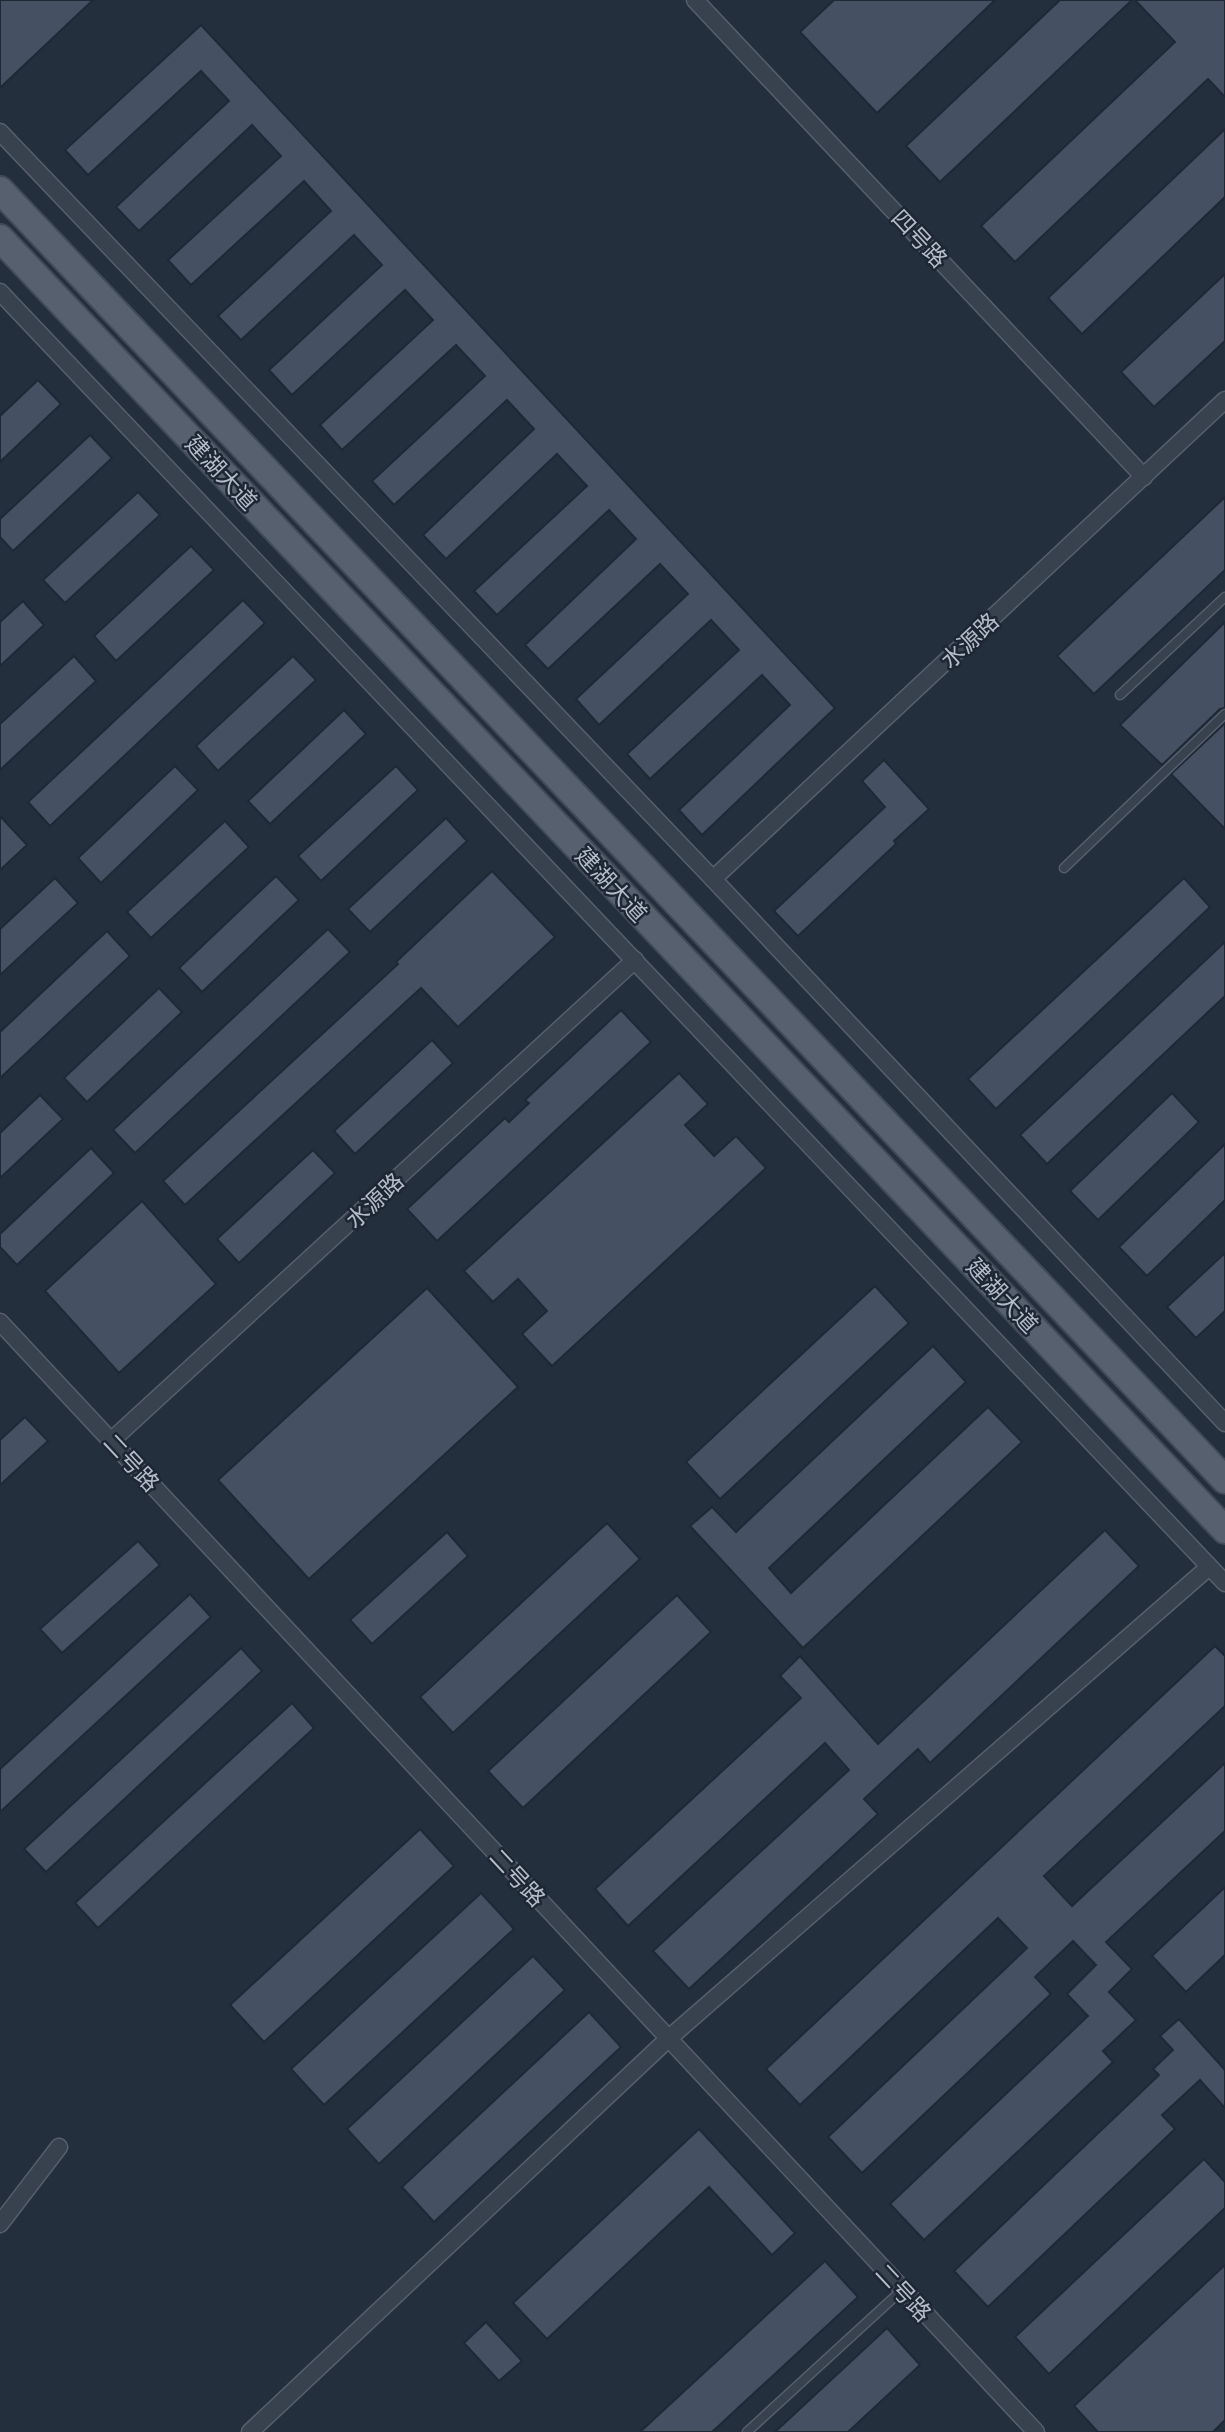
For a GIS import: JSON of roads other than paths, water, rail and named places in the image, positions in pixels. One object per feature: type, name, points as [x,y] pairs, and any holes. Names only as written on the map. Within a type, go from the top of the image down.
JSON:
[{"type":"main road","name":"建湖大道","points":[[0,190],[1225,1480]]},
{"type":"main road","name":"建湖大道","points":[[0,238],[1225,1530]]},
{"type":"street","name":"四号路","points":[[695,0],[1144,477]]},
{"type":"street","points":[[0,132],[713,879],[1225,1423]]},
{"type":"street","points":[[0,292],[1225,1583]]},
{"type":"street","name":"水源路","points":[[713,879],[1225,400]]},
{"type":"street","name":"水源路","points":[[112,1440],[635,960]]},
{"type":"street","name":"二号路","points":[[0,1322],[1037,2432]]},
{"type":"street","points":[[250,2432],[668,2039],[1209,1567]]},
{"type":"street","points":[[0,2224],[59,2147]]},
{"type":"lane","points":[[1120,695],[1225,597]]},
{"type":"lane","points":[[1064,868],[1225,714]]},
{"type":"lane","points":[[747,2432],[902,2290]]}]
